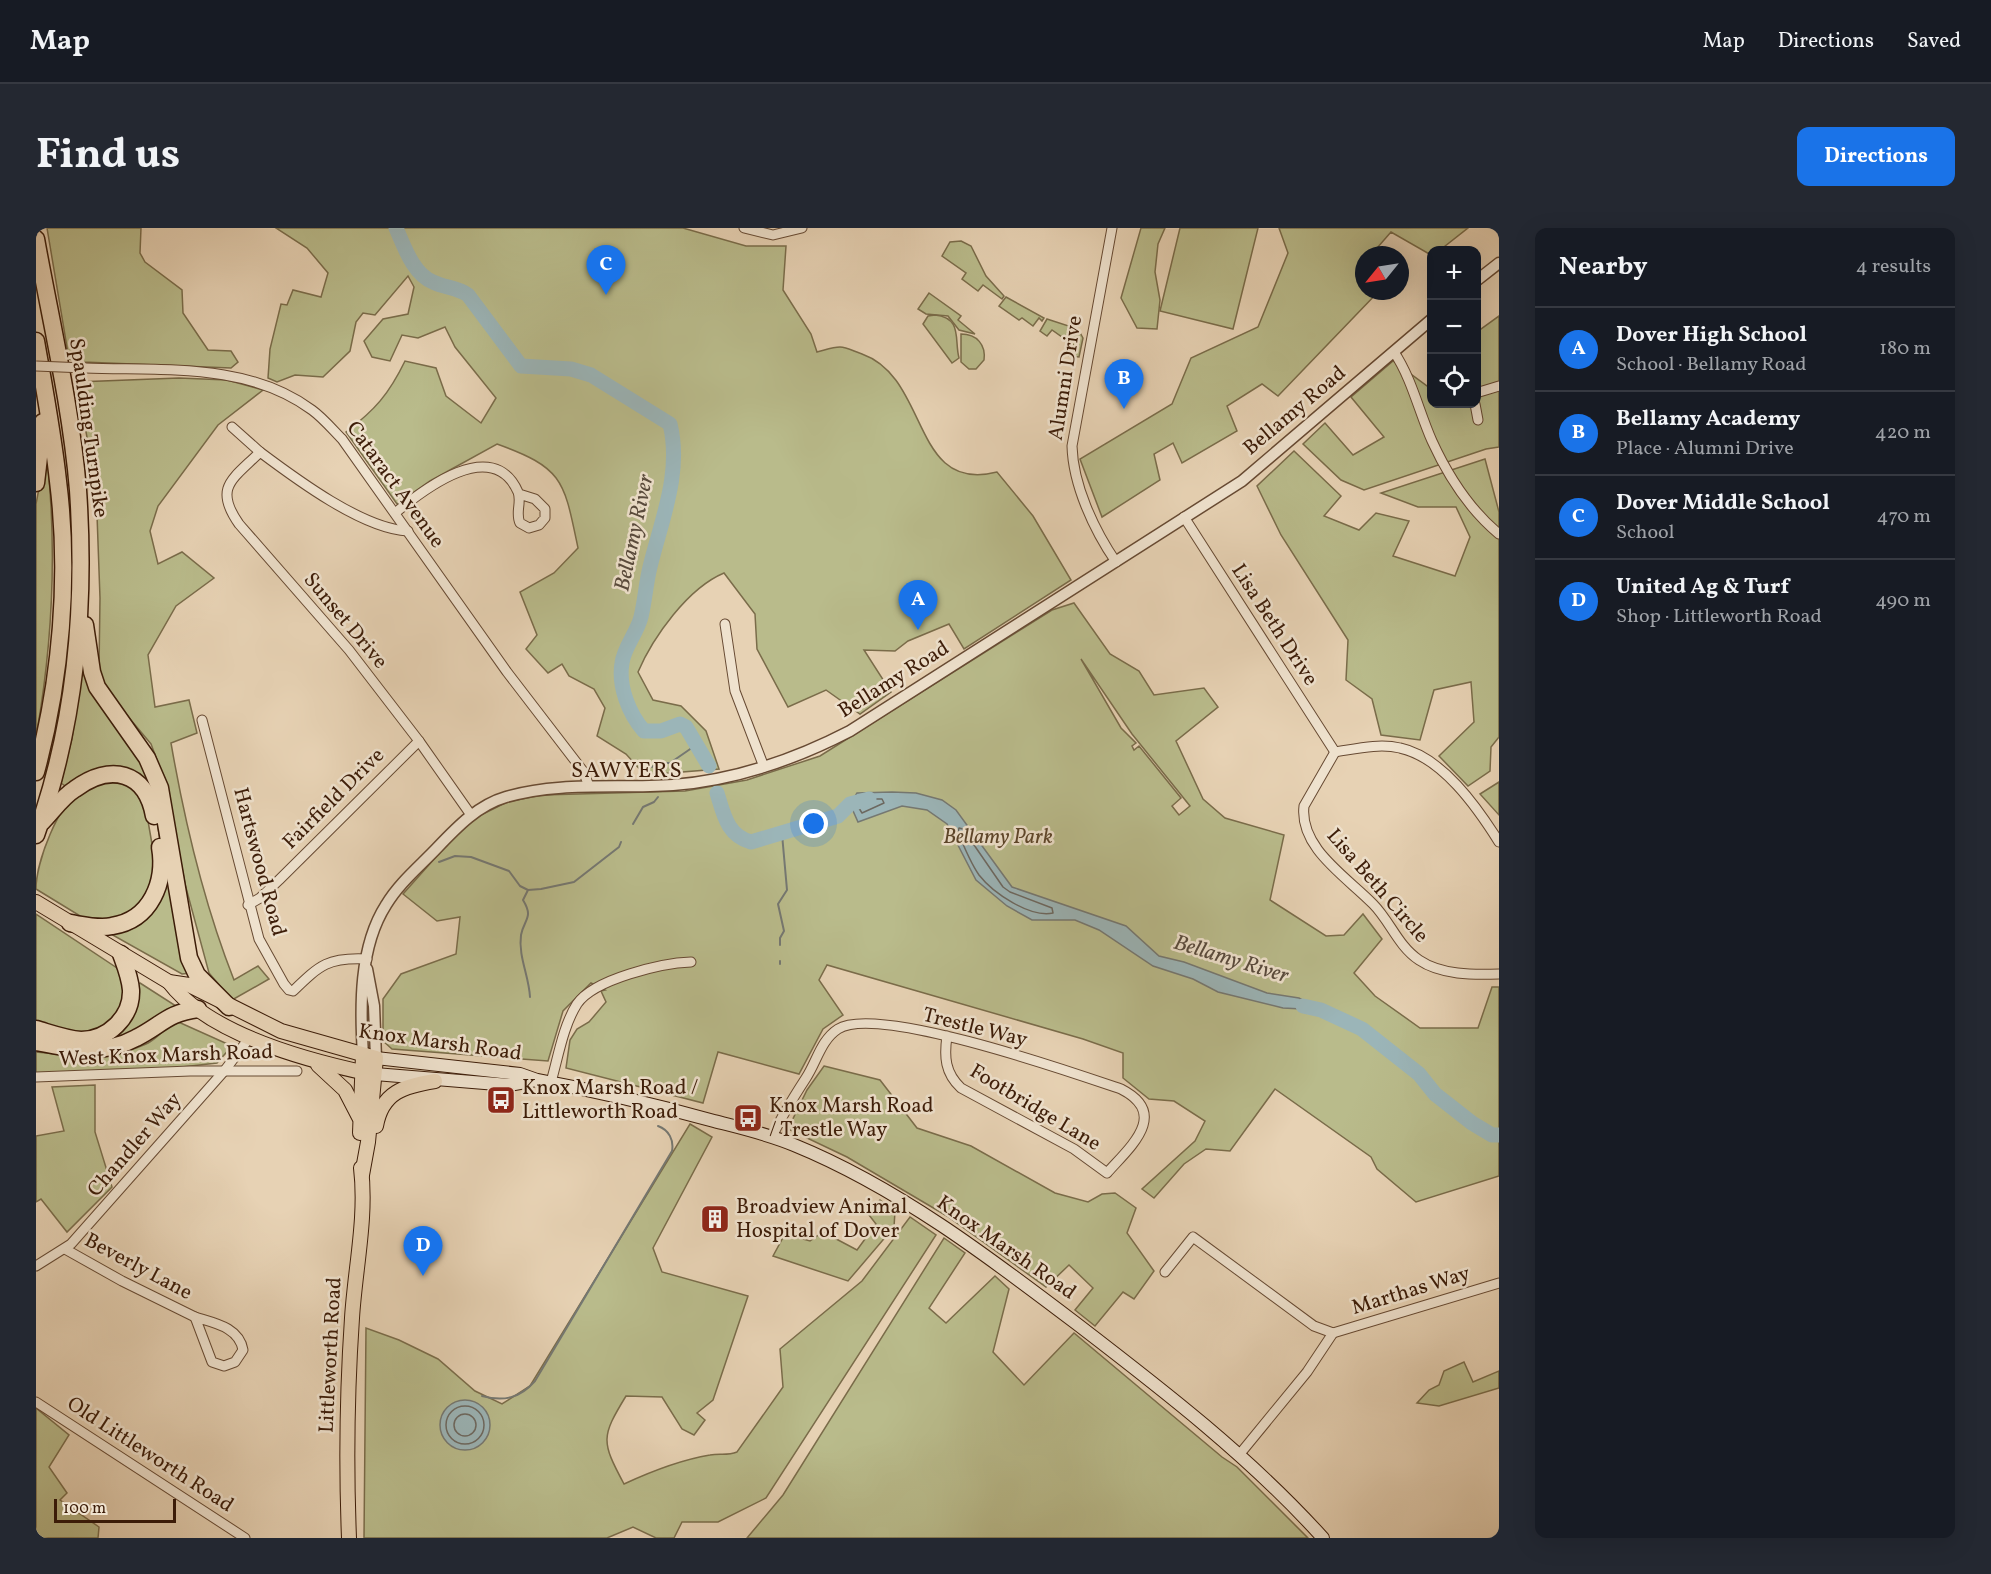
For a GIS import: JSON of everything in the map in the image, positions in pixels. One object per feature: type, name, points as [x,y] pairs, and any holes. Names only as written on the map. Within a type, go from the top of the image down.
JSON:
[{"type":"highway","name":"Spaulding Turnpike","points":[[36,239],[78,489],[80,584],[69,703],[55,772],[38,830]]},
{"type":"highway","name":"Spaulding Turnpike","points":[[36,341],[61,510],[62,600],[55,674],[36,772]]},
{"type":"highway","points":[[36,483],[45,394]]},
{"type":"highway","points":[[80,584],[94,679],[102,696],[147,758],[160,788],[189,958],[197,975],[229,1007]]},
{"type":"highway","points":[[38,830],[74,789],[100,776],[126,776],[136,780],[148,793],[152,802],[162,861],[159,884],[150,903],[128,921],[112,926],[70,923]]},
{"type":"highway","points":[[36,1029],[85,1040],[98,1037],[115,1027],[127,1010],[130,996],[130,982],[121,954]]},
{"type":"highway","points":[[36,1042],[74,1050],[106,1048],[136,1039],[174,1013],[198,1009]]},
{"type":"main road","name":"Knox Marsh Road","points":[[37,903],[170,982],[189,985],[229,1007],[307,1040],[370,1057],[503,1071],[655,1105],[772,1137],[857,1176],[953,1234],[1108,1348],[1239,1455],[1290,1502],[1323,1538]]},
{"type":"main road","name":"Knox Marsh Road","points":[[170,982],[181,997],[198,1009],[250,1037],[314,1062],[369,1073],[435,1081],[510,1085],[537,1080]]},
{"type":"main road","name":"Littleworth Road","points":[[362,1175],[370,1057]]},
{"type":"main road","points":[[314,1062],[345,1090],[361,1124]]},
{"type":"main road","name":"Littleworth Road","points":[[349,1538],[348,1376],[362,1219],[361,1124],[369,1073]]},
{"type":"main road","points":[[362,1219],[370,1185],[378,1116],[385,1101],[404,1087],[435,1081]]},
{"type":"street","points":[[744,228],[773,235],[801,228]]},
{"type":"street","name":"Alumni Drive","points":[[1112,228],[1072,446],[1072,461],[1083,496],[1116,562]]},
{"type":"street","points":[[1481,277],[1499,263]]},
{"type":"street","name":"Bellamy Road","points":[[370,1057],[374,1006],[367,964],[373,931],[391,897],[471,815],[506,797],[538,790],[589,786],[672,785],[725,778],[764,767],[850,731],[1257,470],[1427,323]]},
{"type":"street","points":[[1394,352],[1406,374],[1432,442],[1462,495],[1499,534]]},
{"type":"street","name":"Cataract Avenue","points":[[36,366],[230,374],[277,389],[314,411],[342,439],[507,672],[583,771],[589,786]]},
{"type":"street","points":[[1481,391],[1499,386]]},
{"type":"street","points":[[1476,408],[1478,420]]},
{"type":"street","points":[[232,427],[260,452],[298,479],[373,524],[391,531],[408,531]]},
{"type":"street","name":"Sunset Drive","points":[[260,452],[228,487],[226,496],[228,507],[349,650],[419,741],[471,815]]},
{"type":"street","points":[[395,513],[452,474],[472,467],[490,468],[500,472],[519,494]]},
{"type":"street","name":"Lisa Beth Drive","points":[[1184,517],[1335,752]]},
{"type":"street","points":[[726,624],[735,691],[764,767]]},
{"type":"street","name":"Hartswood Road","points":[[202,720],[248,904],[264,951],[289,990],[293,991],[326,962],[344,957],[367,964]]},
{"type":"street","name":"Fairfield Drive","points":[[248,904],[266,892],[419,741]]},
{"type":"street","points":[[1335,752],[1397,747],[1427,759],[1455,786],[1486,822],[1499,842]]},
{"type":"street","name":"Lisa Beth Circle","points":[[1335,752],[1304,806],[1303,815],[1308,833],[1319,849],[1336,872],[1372,903],[1405,948],[1419,961],[1449,971],[1499,974]]},
{"type":"street","points":[[551,1083],[566,1031],[578,1004],[593,988],[635,973],[691,962]]},
{"type":"street","name":"Trestle Way","points":[[772,1137],[784,1111],[806,1078],[824,1044],[837,1029],[846,1025],[864,1023],[947,1036],[1113,1086],[1137,1100],[1144,1114],[1141,1133],[1107,1173]]},
{"type":"street","name":"Footbridge Lane","points":[[947,1036],[946,1066],[953,1081],[961,1089],[1074,1149],[1107,1173]]},
{"type":"street","name":"Chandler Way","points":[[36,1266],[65,1249],[225,1070],[250,1037]]},
{"type":"street","name":"West Knox Marsh Road","points":[[36,1077],[225,1070],[297,1071]]},
{"type":"street","points":[[1165,1272],[1193,1237],[1314,1326],[1333,1333],[1307,1372],[1239,1455]]},
{"type":"street","name":"Beverly Lane","points":[[65,1249],[122,1281],[195,1317],[222,1325],[240,1339],[243,1350],[235,1362],[224,1366],[212,1362],[195,1317]]},
{"type":"street","name":"Marthas Way","points":[[1333,1333],[1499,1283]]},
{"type":"street","name":"Old Littleworth Road","points":[[36,1402],[245,1538]]},
{"type":"green space","points":[[47,228],[141,228],[140,253],[145,262],[182,290],[183,313],[208,350],[231,351],[238,362],[231,368],[83,362],[69,359]]},
{"type":"green space","points":[[276,228],[683,228],[746,246],[786,246],[783,290],[811,334],[817,352],[835,347],[845,348],[862,354],[884,367],[900,386],[934,451],[949,466],[969,474],[997,472],[1033,516],[1071,580],[964,649],[949,624],[908,641],[895,651],[864,650],[891,692],[860,714],[826,690],[788,707],[757,649],[755,614],[724,573],[697,590],[673,615],[662,629],[638,672],[653,700],[681,706],[706,731],[719,769],[645,775],[626,754],[597,736],[605,708],[594,689],[569,676],[562,664],[548,673],[526,649],[537,635],[520,592],[554,573],[578,548],[569,507],[557,480],[536,461],[497,444],[430,481],[397,504],[346,432],[380,401],[405,361],[436,368],[446,396],[481,423],[496,398],[455,347],[445,327],[418,338],[402,335],[390,361],[372,357],[364,341],[383,319],[408,314],[414,287],[408,276],[375,315],[363,313],[356,322],[350,351],[323,377],[295,375],[277,382],[268,378],[270,349],[281,304],[287,305],[293,290],[321,297],[328,273],[307,248]]},
{"type":"green space","points":[[1141,228],[1165,228],[1158,244],[1155,272],[1160,300],[1157,329],[1137,328],[1121,298]]},
{"type":"green space","points":[[1180,228],[1258,228],[1233,329],[1160,311]]},
{"type":"green space","points":[[1279,228],[1468,228],[1445,246],[1427,246],[1427,253],[1391,232],[1379,246],[1355,246],[1355,300],[1370,300],[1278,396],[1262,384],[1227,406],[1237,431],[1182,463],[1173,443],[1154,454],[1160,480],[1102,517],[1080,459],[1172,404],[1191,358],[1258,327],[1288,253]]},
{"type":"green space","points":[[961,241],[971,246],[986,276],[1004,296],[1002,299],[983,285],[978,291],[962,279],[966,273],[942,256],[950,242]]},
{"type":"green space","points":[[929,293],[961,316],[958,320],[975,334],[959,330],[948,316],[926,314],[918,309]]},
{"type":"green space","points":[[1006,297],[1044,318],[1042,321],[1039,318],[1033,326],[1022,318],[1019,320],[999,306]]},
{"type":"green space","points":[[935,315],[950,320],[954,325],[959,358],[952,363],[923,324],[928,316]]},
{"type":"green space","points":[[1499,316],[1499,447],[1486,449],[1364,490],[1341,480],[1303,444],[1325,423],[1353,455],[1384,437],[1351,397],[1393,361],[1427,386],[1427,408],[1481,408],[1481,329]]},
{"type":"green space","points":[[1047,319],[1078,329],[1083,338],[1079,357],[1069,356],[1076,347],[1052,330],[1047,336],[1040,331]]},
{"type":"green space","points":[[961,334],[976,338],[982,345],[984,360],[976,369],[969,369],[961,362]]},
{"type":"green space","points":[[179,378],[227,380],[263,390],[218,425],[158,506],[150,531],[158,564],[182,552],[214,578],[176,606],[148,655],[155,707],[189,700],[197,733],[171,743],[196,863],[223,951],[234,980],[258,966],[269,979],[232,1000],[209,973],[185,884],[167,787],[151,744],[109,694],[99,670],[100,598],[96,487],[77,382]]},
{"type":"green space","points":[[1294,451],[1341,496],[1324,516],[1359,530],[1376,513],[1409,521],[1393,556],[1455,576],[1470,537],[1456,507],[1418,507],[1381,493],[1485,459],[1499,512],[1499,737],[1491,747],[1490,771],[1468,786],[1439,756],[1474,722],[1471,682],[1434,690],[1420,740],[1381,735],[1372,699],[1346,680],[1348,640],[1281,535],[1257,486]]},
{"type":"green space","points":[[43,467],[48,467],[51,501],[52,569],[46,670],[36,737],[36,504]]},
{"type":"green space","name":"Bellamy Park","points":[[1074,603],[1110,654],[1139,671],[1154,695],[1204,688],[1218,707],[1176,741],[1203,799],[1225,818],[1284,835],[1270,900],[1326,936],[1344,935],[1363,914],[1382,939],[1354,973],[1375,996],[1420,1028],[1478,1028],[1492,987],[1499,987],[1499,1176],[1416,1202],[1377,1169],[1371,1157],[1275,1089],[1230,1151],[1206,1149],[1184,1164],[1154,1198],[1142,1189],[1195,1141],[1205,1121],[1174,1101],[1149,1099],[1123,1078],[1123,1053],[1083,1039],[827,965],[819,980],[843,1015],[823,1029],[799,1074],[718,1052],[703,1103],[566,1068],[570,1040],[577,1029],[589,1022],[606,1002],[601,991],[605,990],[591,983],[563,1011],[548,1061],[392,1049],[383,1041],[383,999],[401,974],[456,954],[460,917],[437,921],[403,894],[451,840],[477,817],[507,802],[542,795],[685,791],[747,780],[820,756],[1052,610]],"holes":[[[1081,659],[1132,734],[1190,806],[1179,815],[1172,806],[1181,798],[1139,746],[1134,750],[1132,746],[1136,743],[1121,728]]]},
{"type":"green space","points":[[83,664],[148,772],[191,973],[182,974],[102,929],[133,921],[164,865],[154,803],[138,779],[68,788],[61,783],[72,738]]},
{"type":"green space","points":[[119,779],[144,798],[156,867],[143,902],[119,920],[85,919],[36,889],[40,864],[50,834],[73,796],[86,787]]},
{"type":"green space","points":[[1499,782],[1499,815],[1480,794]]},
{"type":"green space","points":[[36,914],[117,968],[123,977],[124,1010],[94,1034],[36,1026]]},
{"type":"green space","points":[[140,983],[176,1006],[122,1042],[100,1041],[134,986]]},
{"type":"green space","points":[[174,1020],[232,1046],[217,1063],[155,1070],[36,1073],[36,1052],[92,1056],[120,1053],[150,1042]]},
{"type":"green space","points":[[824,1066],[880,1080],[917,1128],[971,1146],[1055,1193],[1088,1202],[1102,1194],[1115,1193],[1136,1208],[1127,1233],[1154,1271],[1134,1299],[1123,1292],[1095,1326],[1075,1310],[1093,1288],[1069,1265],[1046,1287],[947,1216],[847,1157],[788,1129],[807,1090]]},
{"type":"green space","points":[[95,1085],[95,1132],[112,1187],[67,1232],[41,1199],[36,1202],[36,1136],[64,1131],[52,1087]]},
{"type":"green space","points":[[690,1124],[712,1137],[653,1248],[662,1272],[748,1296],[713,1400],[697,1413],[705,1420],[694,1435],[682,1429],[662,1397],[626,1396],[612,1421],[607,1439],[611,1458],[624,1484],[656,1470],[688,1460],[737,1452],[783,1387],[780,1349],[862,1281],[910,1217],[936,1235],[766,1498],[718,1522],[682,1522],[674,1538],[656,1538],[633,1527],[607,1538],[364,1538],[366,1328],[399,1340],[438,1359],[475,1391],[502,1404],[530,1386]]},
{"type":"green space","points":[[880,1200],[895,1211],[894,1227],[848,1281],[773,1256],[785,1234],[810,1241],[823,1232],[857,1250],[876,1224],[869,1215]]},
{"type":"green space","points":[[944,1238],[965,1253],[929,1308],[946,1323],[995,1276],[1009,1289],[993,1352],[1024,1385],[1074,1333],[1222,1457],[1237,1467],[1308,1538],[747,1538],[783,1495]]},
{"type":"green space","points":[[1464,1362],[1473,1382],[1499,1371],[1499,1388],[1439,1406],[1417,1403],[1429,1390],[1439,1385],[1444,1371]]},
{"type":"green space","points":[[36,1408],[69,1435],[49,1467],[67,1493],[60,1500],[99,1527],[98,1538],[36,1538]]},
{"type":"water","points":[[857,793],[916,793],[942,800],[956,810],[1012,887],[1126,926],[1159,956],[1184,962],[1267,993],[1299,998],[1321,1010],[1283,1008],[1218,992],[1193,979],[1153,966],[1099,930],[1075,920],[1032,920],[1007,906],[976,880],[947,824],[927,810],[902,806],[858,822],[850,804]]},
{"type":"water","points":[[465,1400],[479,1404],[486,1411],[490,1425],[486,1439],[479,1446],[465,1450],[451,1446],[444,1439],[440,1425],[444,1411],[451,1404]]},
{"type":"waterway","name":"Bellamy River","points":[[396,228],[410,259],[420,273],[433,282],[460,290],[468,295],[521,366],[571,369],[591,375],[670,424],[673,461],[669,497],[650,567],[641,617],[623,657],[621,672],[623,690],[629,708],[644,731],[661,731],[680,724],[686,727],[709,766]]},
{"type":"waterway","points":[[652,767],[658,763],[670,763],[696,745]]},
{"type":"waterway","name":"Bellamy River","points":[[717,793],[732,829],[743,839],[751,842],[838,816],[850,804],[869,799]]},
{"type":"waterway","points":[[633,824],[643,807],[654,802],[658,797]]},
{"type":"waterway","points":[[780,945],[780,938],[784,931],[778,904],[787,890],[782,834]]},
{"type":"waterway","points":[[439,862],[455,856],[471,857],[509,871],[520,886],[528,890],[541,889],[574,882],[619,847],[621,842]]},
{"type":"waterway","points":[[528,890],[523,900],[528,915],[520,943],[530,997]]},
{"type":"waterway","name":"Bellamy River","points":[[1303,1006],[1321,1010],[1362,1029],[1419,1074],[1435,1094],[1472,1123],[1492,1135],[1499,1135]]},
{"type":"waterway","points":[[482,1396],[497,1399],[511,1397],[535,1381],[672,1151],[670,1136],[658,1126]]},
{"type":"place","name":"Dover Middle School","points":[[606,295]]},
{"type":"place","name":"Bellamy Academy","points":[[1124,409]]},
{"type":"place","name":"Dover High School","points":[[918,630]]},
{"type":"place","name":"Knox Marsh Road / Littleworth Road","points":[[501,1100]]},
{"type":"place","name":"Knox Marsh Road / Trestle Way","points":[[748,1118]]},
{"type":"place","name":"Broadview Animal Hospital of Dover","points":[[715,1219]]},
{"type":"place","name":"United Ag & Turf","points":[[423,1276]]},
{"type":"district","name":"SAWYERS","points":[[627,771]]}]
